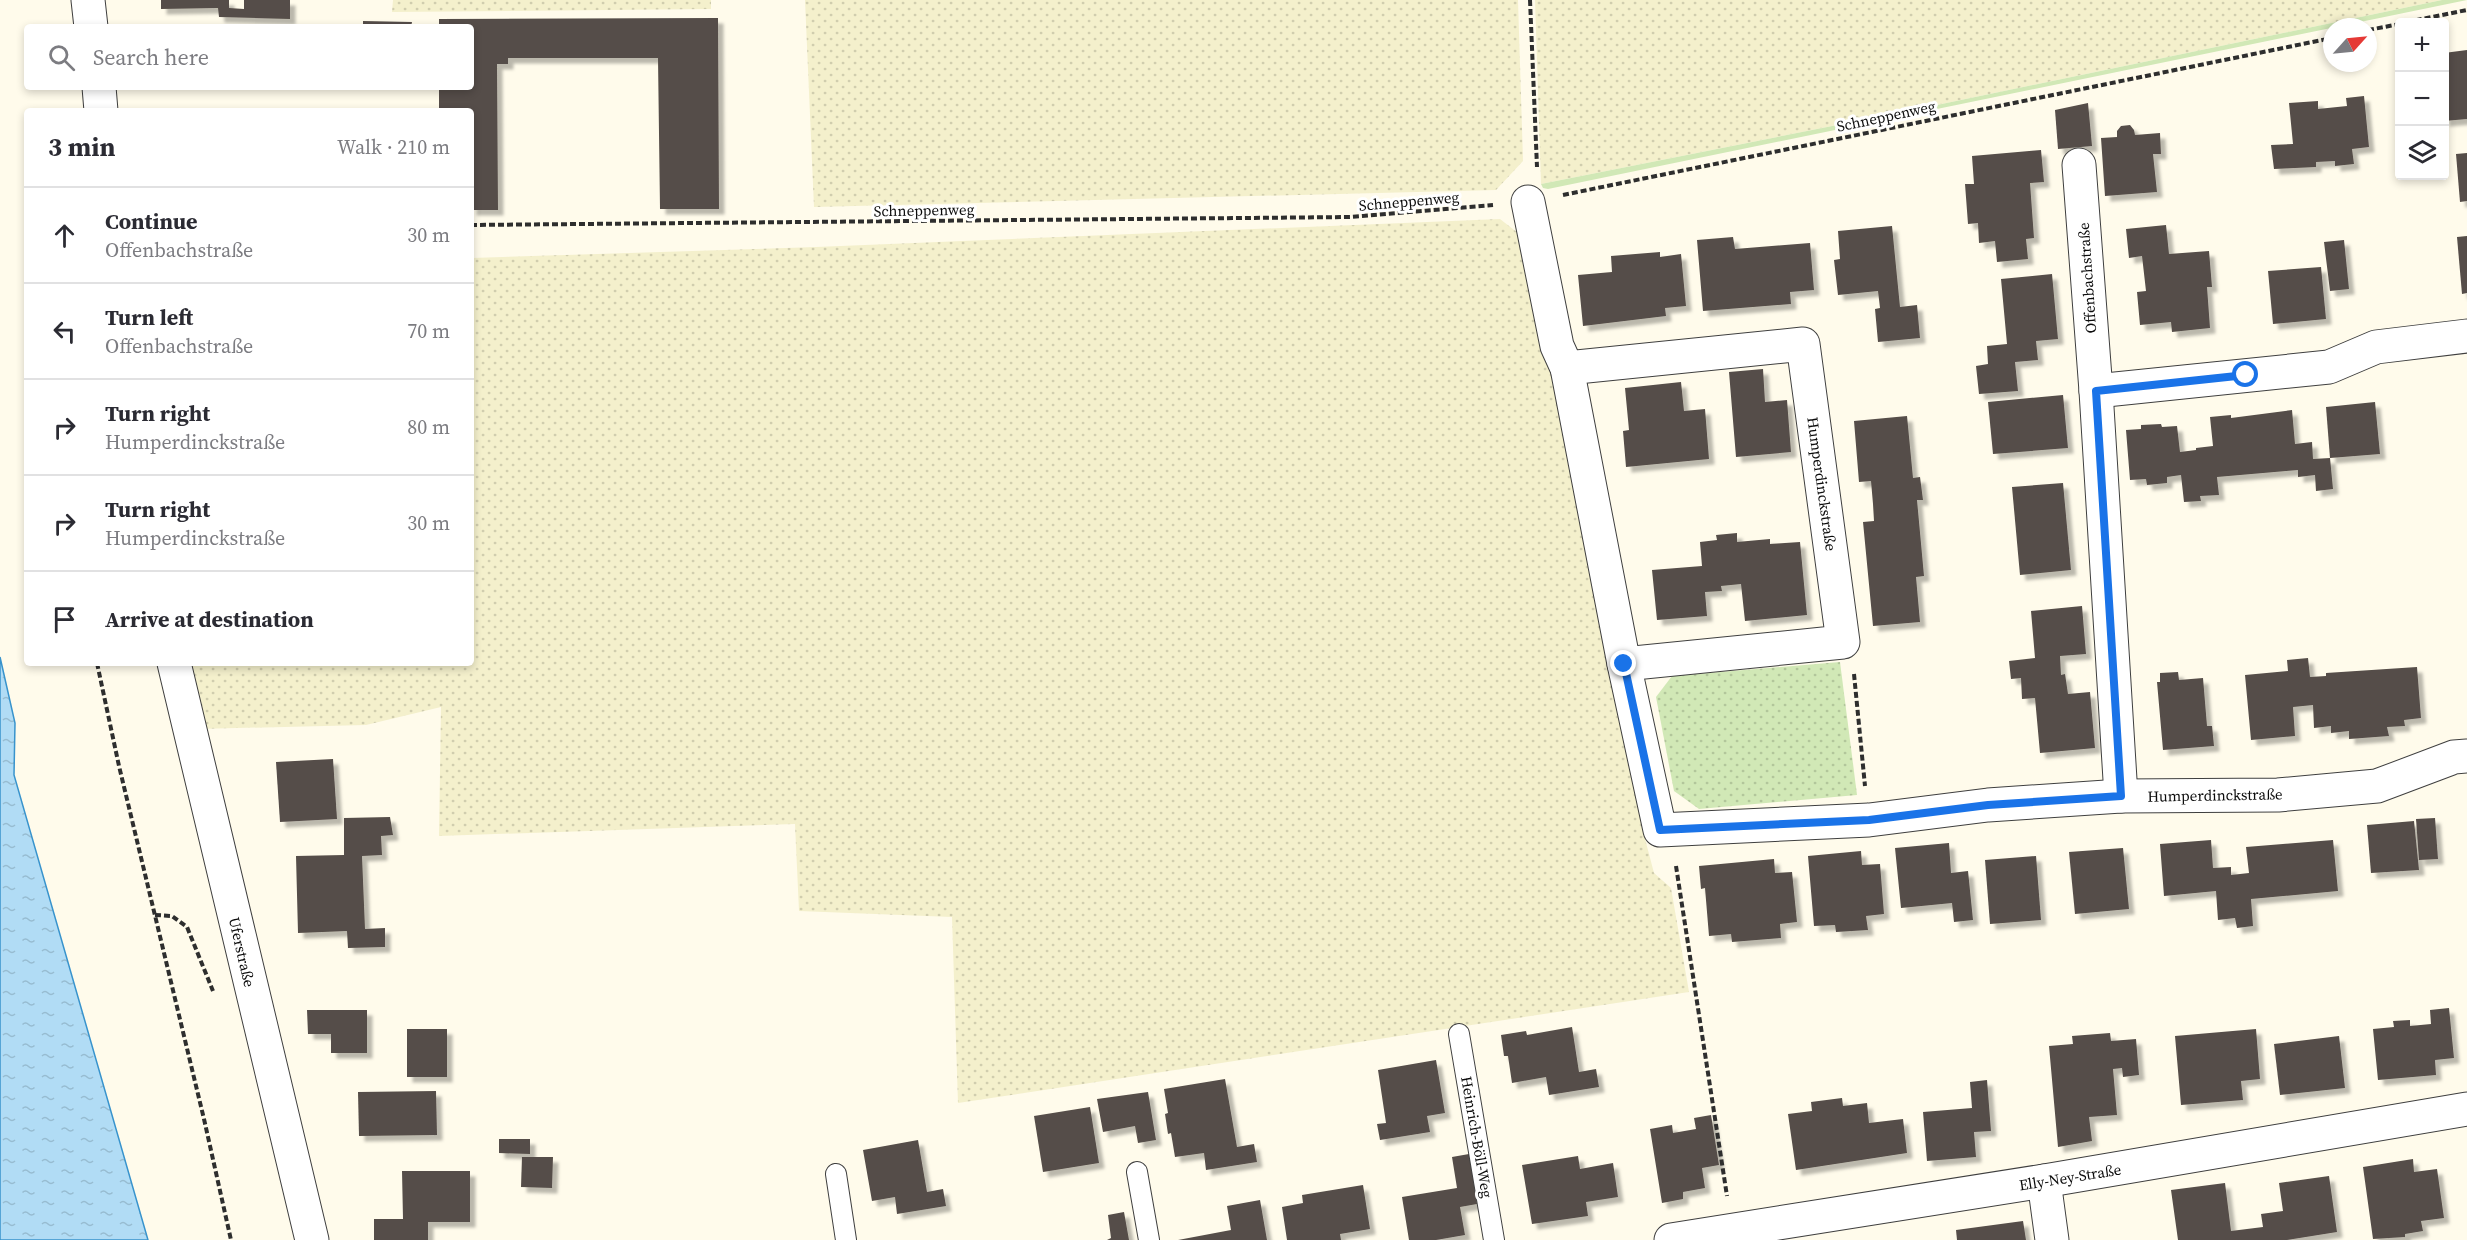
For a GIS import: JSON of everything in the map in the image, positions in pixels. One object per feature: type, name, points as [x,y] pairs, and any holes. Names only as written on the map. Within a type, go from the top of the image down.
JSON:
[{"type":"street","points":[[88,0],[92,24]]},
{"type":"street","points":[[99,90],[102,108]]},
{"type":"street","name":"Offenbachstraße","points":[[2079,165],[2096,391],[2121,796]]},
{"type":"street","points":[[1533,201],[1557,346],[1567,368],[1624,664],[1660,830],[1670,829]]},
{"type":"street","points":[[2096,391],[2329,367],[2376,347],[2467,336]]},
{"type":"street","name":"Humperdinckstraße","points":[[1567,368],[1803,344],[1843,642]]},
{"type":"street","points":[[1624,664],[1843,642]]},
{"type":"street","name":"Uferstraße","points":[[175,666],[312,1240]]},
{"type":"street","name":"Humperdinckstraße","points":[[1670,829],[1869,820],[1988,805],[2121,796],[2277,795],[2378,786],[2454,757],[2467,756]]},
{"type":"street","name":"Elly-Ney-Straße","points":[[1671,1240],[2044,1181],[2467,1109]]},
{"type":"street","points":[[2044,1181],[2052,1240]]},
{"type":"lane","name":"Heinrich-Böll-Weg","points":[[1459,1034],[1494,1240]]},
{"type":"lane","points":[[1137,1172],[1149,1240]]},
{"type":"lane","points":[[836,1174],[846,1240]]},
{"type":"path","points":[[1530,0],[1533,201]]},
{"type":"path","points":[[2427,18],[2467,10]]},
{"type":"path","points":[[2377,28],[2395,25]]},
{"type":"path","name":"Schneppenweg","points":[[474,225],[1351,218],[1533,201],[2323,40]]},
{"type":"path","points":[[1843,642],[1852,659],[1869,820]]},
{"type":"path","points":[[99,666],[119,766],[231,1240]]},
{"type":"path","points":[[1670,829],[1733,1230]]},
{"type":"shaded area","points":[[393,0],[711,0],[711,9],[392,12]]},
{"type":"shaded area","points":[[805,0],[1518,0],[1523,161],[1496,190],[814,207]]},
{"type":"shaded area","points":[[1535,0],[2442,0],[2355,18],[2323,18],[2323,25],[1541,184]]},
{"type":"shaded area","points":[[1500,219],[1532,244],[1644,835],[1654,873],[1671,888],[1689,992],[958,1103],[952,917],[799,911],[795,824],[439,836],[441,707],[366,725],[196,729],[184,666],[474,666],[474,258],[816,247]]},
{"type":"green space","points":[[2442,0],[2467,0],[2377,19],[2355,18]]},
{"type":"green space","points":[[2323,25],[2323,30],[1548,189],[1543,188],[1541,184]]},
{"type":"green space","points":[[1840,662],[1857,795],[1699,809],[1674,791],[1656,697],[1672,676]]},
{"type":"water","points":[[0,657],[15,723],[14,775],[148,1240],[0,1240]]},
{"type":"building","points":[[161,0],[229,0],[229,8],[244,9],[244,0],[290,0],[290,19],[219,17],[218,8],[161,9]]},
{"type":"building","points":[[718,18],[719,209],[660,209],[658,58],[508,58],[508,64],[497,64],[498,210],[474,210],[474,108],[439,108],[439,90],[474,90],[474,24],[439,24],[439,19]]},
{"type":"building","points":[[363,21],[412,22],[412,24],[363,24]]},
{"type":"building","points":[[2467,50],[2467,119],[2449,121],[2449,52]]},
{"type":"building","points":[[2364,96],[2369,147],[2352,149],[2354,164],[2335,166],[2335,161],[2316,162],[2316,167],[2274,169],[2271,145],[2293,144],[2289,103],[2318,101],[2318,109],[2347,106],[2346,98]]},
{"type":"building","points":[[2088,103],[2092,146],[2058,149],[2055,110]]},
{"type":"building","points":[[2130,125],[2135,135],[2160,133],[2161,154],[2153,154],[2157,192],[2105,196],[2101,138],[2117,137],[2117,131],[2121,126]]},
{"type":"building","points":[[2041,150],[2044,182],[2030,183],[2034,238],[2026,239],[2028,259],[1997,262],[1995,241],[1979,243],[1978,223],[1968,224],[1965,184],[1974,184],[1972,156]]},
{"type":"building","points":[[2467,153],[2467,201],[2460,202],[2456,154]]},
{"type":"building","points":[[2166,225],[2169,254],[2209,251],[2212,287],[2207,287],[2210,328],[2172,332],[2171,322],[2140,325],[2137,292],[2146,291],[2142,256],[2129,258],[2126,229]]},
{"type":"building","points":[[1892,226],[1900,307],[1917,305],[1920,338],[1878,342],[1875,309],[1880,308],[1878,291],[1838,295],[1834,260],[1840,259],[1838,231]]},
{"type":"building","points":[[2467,236],[2467,293],[2462,294],[2457,237]]},
{"type":"building","points":[[1733,237],[1735,249],[1810,243],[1814,290],[1790,292],[1791,304],[1703,311],[1697,240]]},
{"type":"building","points":[[2344,240],[2349,289],[2330,291],[2324,242]]},
{"type":"building","points":[[1660,252],[1660,257],[1681,254],[1686,306],[1665,308],[1666,316],[1583,326],[1578,275],[1612,272],[1611,256]]},
{"type":"building","points":[[2321,267],[2326,319],[2273,324],[2268,271]]},
{"type":"building","points":[[2052,274],[2058,339],[2036,341],[2038,360],[2015,362],[2018,391],[1979,394],[1976,366],[1988,364],[1987,346],[2007,344],[2001,279]]},
{"type":"building","points":[[1763,369],[1765,402],[1787,400],[1791,452],[1736,457],[1729,372]]},
{"type":"building","points":[[1681,382],[1684,411],[1705,409],[1709,459],[1626,467],[1623,431],[1629,430],[1625,388]]},
{"type":"building","points":[[2063,395],[2068,448],[1993,454],[1988,402]]},
{"type":"building","points":[[2375,402],[2380,454],[2330,458],[2326,407]]},
{"type":"building","points":[[2292,410],[2295,444],[2312,442],[2313,459],[2330,458],[2333,489],[2316,491],[2315,475],[2298,477],[2298,470],[2217,477],[2219,495],[2200,496],[2201,501],[2184,502],[2181,475],[2167,477],[2167,483],[2147,485],[2146,479],[2130,480],[2126,430],[2141,429],[2141,425],[2177,426],[2180,452],[2213,446],[2210,417],[2231,415],[2231,418]]},
{"type":"building","points":[[1907,416],[1913,478],[1920,477],[1923,500],[1917,500],[1924,576],[1916,577],[1920,622],[1873,626],[1863,522],[1874,521],[1871,481],[1859,482],[1854,421]]},
{"type":"building","points":[[2063,483],[2071,570],[2020,575],[2012,487]]},
{"type":"building","points":[[1737,533],[1737,542],[1770,539],[1770,544],[1800,542],[1807,615],[1745,621],[1741,584],[1721,586],[1722,591],[1705,592],[1707,616],[1657,620],[1652,570],[1702,566],[1700,542],[1717,540],[1716,535]]},
{"type":"building","points":[[2082,606],[2086,654],[2060,656],[2061,675],[2065,674],[2068,694],[2090,692],[2095,748],[2040,753],[2035,698],[2022,699],[2021,678],[2011,679],[2009,661],[2035,658],[2031,611]]},
{"type":"building","points":[[2308,658],[2310,677],[2326,676],[2326,673],[2417,667],[2421,718],[2404,720],[2405,726],[2387,727],[2389,736],[2349,739],[2349,731],[2331,733],[2331,726],[2314,728],[2313,705],[2293,707],[2295,736],[2251,740],[2245,675],[2288,671],[2287,660]]},
{"type":"building","points":[[2178,672],[2179,680],[2203,678],[2207,726],[2212,726],[2214,746],[2163,750],[2157,682],[2160,682],[2160,673]]},
{"type":"building","points":[[333,759],[337,819],[280,822],[276,762]]},
{"type":"building","points":[[390,817],[393,835],[381,836],[382,855],[362,856],[365,929],[385,928],[385,947],[348,948],[347,931],[298,933],[296,856],[344,855],[344,818]]},
{"type":"building","points":[[2435,818],[2438,859],[2419,860],[2416,819]]},
{"type":"building","points":[[2414,821],[2419,870],[2371,873],[2367,825]]},
{"type":"building","points":[[2211,840],[2213,868],[2231,867],[2231,875],[2249,873],[2246,847],[2333,840],[2338,891],[2251,899],[2253,926],[2237,928],[2235,918],[2218,920],[2216,891],[2164,896],[2160,844]]},
{"type":"building","points":[[1949,843],[1951,873],[1968,871],[1973,920],[1954,922],[1952,903],[1901,908],[1895,848]]},
{"type":"building","points":[[2123,848],[2129,909],[2075,914],[2069,852]]},
{"type":"building","points":[[1861,851],[1862,865],[1880,864],[1884,914],[1866,916],[1868,930],[1836,932],[1835,925],[1814,926],[1808,856]]},
{"type":"building","points":[[2036,856],[2041,920],[1990,924],[1985,860]]},
{"type":"building","points":[[1774,859],[1775,873],[1792,872],[1797,922],[1780,924],[1781,938],[1732,942],[1731,934],[1709,936],[1705,888],[1701,889],[1699,866]]},
{"type":"building","points":[[2449,1008],[2454,1058],[2435,1060],[2436,1075],[2378,1080],[2373,1029],[2394,1027],[2393,1021],[2410,1020],[2410,1026],[2431,1024],[2430,1010]]},
{"type":"building","points":[[307,1010],[367,1010],[367,1053],[331,1053],[331,1034],[308,1034]]},
{"type":"building","points":[[1572,1027],[1579,1072],[1596,1069],[1599,1087],[1549,1095],[1546,1077],[1512,1083],[1508,1056],[1504,1056],[1501,1035],[1526,1031],[1527,1035]]},
{"type":"building","points":[[407,1029],[447,1029],[447,1077],[407,1077]]},
{"type":"building","points":[[2256,1029],[2260,1079],[2241,1081],[2243,1100],[2181,1105],[2175,1036]]},
{"type":"building","points":[[2110,1033],[2111,1041],[2136,1039],[2139,1075],[2123,1077],[2122,1068],[2113,1069],[2117,1115],[2089,1117],[2092,1141],[2058,1147],[2049,1046],[2073,1044],[2072,1036]]},
{"type":"building","points":[[2339,1036],[2345,1088],[2280,1095],[2274,1044]]},
{"type":"building","points":[[1436,1060],[1445,1113],[1427,1116],[1430,1132],[1380,1140],[1377,1124],[1386,1123],[1378,1070]]},
{"type":"building","points":[[1225,1079],[1237,1147],[1254,1144],[1257,1162],[1206,1170],[1204,1153],[1175,1157],[1171,1133],[1168,1134],[1165,1114],[1168,1113],[1164,1089]]},
{"type":"building","points":[[1987,1080],[1991,1131],[1974,1132],[1976,1157],[1927,1161],[1923,1112],[1972,1108],[1970,1082]]},
{"type":"building","points":[[436,1091],[437,1135],[359,1136],[358,1092]]},
{"type":"building","points":[[1148,1092],[1156,1140],[1138,1143],[1135,1126],[1103,1132],[1097,1099]]},
{"type":"building","points":[[1842,1098],[1843,1106],[1867,1103],[1869,1123],[1903,1119],[1907,1153],[1796,1170],[1788,1114],[1812,1111],[1811,1102]]},
{"type":"building","points":[[1090,1107],[1099,1163],[1043,1172],[1034,1116]]},
{"type":"building","points":[[1711,1115],[1719,1165],[1702,1168],[1705,1188],[1683,1192],[1683,1199],[1662,1203],[1650,1129],[1672,1125],[1673,1133],[1696,1129],[1694,1118]]},
{"type":"building","points":[[499,1139],[530,1139],[530,1154],[499,1153]]},
{"type":"building","points":[[918,1140],[927,1192],[943,1189],[946,1206],[897,1214],[895,1197],[872,1201],[863,1150]]},
{"type":"building","points":[[1469,1154],[1477,1204],[1460,1207],[1465,1235],[1436,1240],[1409,1240],[1402,1197],[1457,1188],[1452,1157]]},
{"type":"building","points":[[1578,1156],[1580,1169],[1613,1163],[1618,1197],[1586,1202],[1588,1216],[1532,1224],[1522,1165]]},
{"type":"building","points":[[522,1157],[553,1157],[552,1188],[521,1187]]},
{"type":"building","points":[[2413,1159],[2414,1172],[2437,1169],[2444,1218],[2421,1221],[2423,1231],[2405,1234],[2405,1237],[2373,1239],[2363,1167]]},
{"type":"building","points":[[402,1171],[470,1171],[470,1222],[428,1222],[428,1240],[374,1240],[374,1219],[403,1219]]},
{"type":"building","points":[[2329,1176],[2337,1232],[2287,1240],[2178,1240],[2171,1190],[2225,1183],[2231,1231],[2263,1227],[2261,1214],[2283,1211],[2279,1183]]},
{"type":"building","points":[[1363,1185],[1370,1229],[1340,1234],[1341,1240],[1287,1240],[1282,1207],[1303,1203],[1302,1195]]},
{"type":"building","points":[[1260,1200],[1267,1240],[1178,1240],[1231,1230],[1227,1206]]},
{"type":"building","points":[[1124,1212],[1129,1240],[1107,1240],[1111,1238],[1108,1215]]},
{"type":"building","points":[[2023,1221],[2026,1240],[1957,1240],[1956,1230]]},
{"type":"route","points":[[1624,664],[1660,830],[1869,820],[1988,805],[2121,796],[2096,391],[2246,375]]}]
